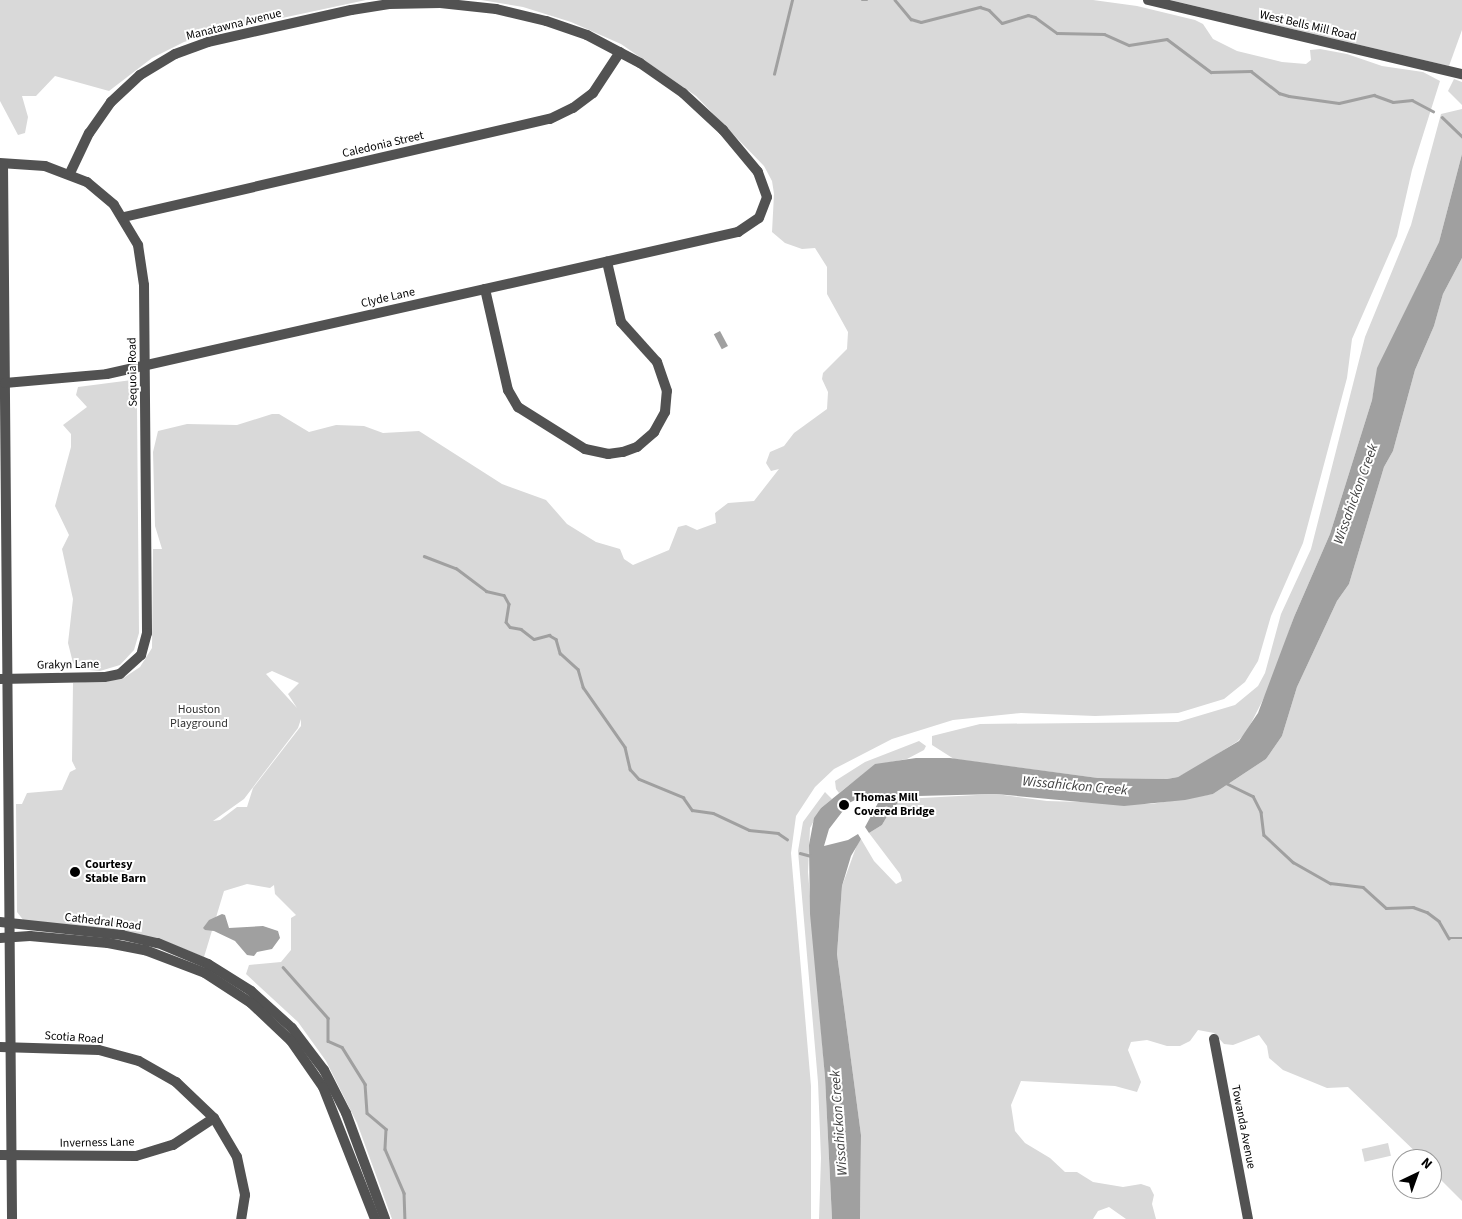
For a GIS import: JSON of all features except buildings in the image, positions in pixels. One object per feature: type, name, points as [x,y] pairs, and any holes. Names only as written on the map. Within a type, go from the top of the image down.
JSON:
[{"type":"street","name":"West Bells Mill Road","points":[[1148,0],[1462,74]]},
{"type":"street","name":"Manatawna Avenue","points":[[70,173],[86,138],[104,111],[130,84],[152,67],[208,42],[334,13],[406,3],[483,7],[561,26],[620,52],[670,82],[728,135],[764,181],[765,208]]},
{"type":"street","name":"Caledonia Street","points":[[124,217],[550,119],[573,108],[593,93],[620,52]]},
{"type":"street","name":"Sequoia Road","points":[[2,163],[46,166],[70,173],[102,193],[124,217],[134,234],[142,265],[145,366],[147,633],[145,649],[132,666]]},
{"type":"street","points":[[2,163],[2,281],[5,383],[5,937],[11,1048],[12,1219]]},
{"type":"street","name":"Clyde Lane","points":[[5,383],[87,378],[738,232],[755,222],[765,208]]},
{"type":"street","points":[[485,289],[508,390],[525,413],[580,447],[600,454],[630,450],[654,432],[667,404],[665,377],[653,356],[630,336],[621,322],[606,262]]},
{"type":"street","name":"Grakyn Lane","points":[[4,679],[104,677],[120,674],[132,666]]},
{"type":"street","name":"Cathedral Road","points":[[5,923],[122,935],[158,944],[208,964],[252,991],[292,1028],[324,1070],[346,1113],[385,1219]]},
{"type":"street","name":"Cathedral Road","points":[[5,937],[108,943],[145,950],[205,973],[251,1003],[291,1041],[323,1088],[375,1219]]},
{"type":"street","name":"Towanda Avenue","points":[[1214,1039],[1248,1219]]},
{"type":"street","name":"Scotia Road","points":[[0,1047],[92,1050],[132,1059],[176,1082],[214,1118],[242,1170],[245,1195],[241,1219]]},
{"type":"street","name":"Inverness Lane","points":[[0,1155],[136,1156],[172,1145],[214,1118]]},
{"type":"green space","points":[[0,0],[366,0],[212,33],[184,42],[152,58],[109,91],[55,76],[36,96],[22,96],[28,117],[25,133],[18,135],[0,101]]},
{"type":"green space","name":"Houston Playground","points":[[481,0],[1093,0],[1137,6],[1195,20],[1203,24],[1213,39],[1237,51],[1282,62],[1306,64],[1311,60],[1310,50],[1320,49],[1347,54],[1382,66],[1423,72],[1440,81],[1412,170],[1397,236],[1352,339],[1347,378],[1303,543],[1271,616],[1258,661],[1245,682],[1224,699],[1178,713],[1095,716],[1021,713],[953,720],[892,739],[834,769],[815,787],[796,816],[791,853],[811,1086],[811,1219],[392,1219],[357,1123],[326,1061],[298,1022],[246,974],[249,965],[281,962],[291,950],[291,918],[296,915],[275,894],[274,885],[270,888],[247,884],[224,891],[204,957],[162,940],[24,921],[17,912],[16,804],[22,804],[27,793],[62,790],[70,772],[76,769],[72,761],[73,683],[122,679],[140,667],[152,648],[153,549],[162,549],[155,526],[153,452],[158,431],[187,424],[237,425],[272,414],[279,414],[309,432],[336,425],[364,426],[383,433],[419,431],[502,484],[546,500],[567,524],[596,542],[620,549],[624,559],[633,565],[669,550],[678,527],[686,525],[697,530],[716,523],[715,513],[728,503],[754,501],[779,469],[771,471],[766,463],[770,452],[784,446],[794,433],[827,409],[828,392],[822,379],[823,373],[847,349],[848,332],[827,294],[827,267],[815,248],[802,249],[785,243],[772,232],[774,194],[772,181],[764,166],[696,96],[621,44],[571,22],[523,7]],"holes":[[[272,671],[299,683],[288,694],[297,708],[266,674]],[[301,719],[301,726],[253,788],[247,807],[237,807],[220,820],[213,821],[244,799],[298,728]]]},
{"type":"green space","points":[[1170,0],[1462,0],[1462,30],[1449,66]]},
{"type":"green space","points":[[1454,79],[1462,82],[1462,105],[1448,91]]},
{"type":"green space","points":[[1462,109],[1462,154],[1439,242],[1378,368],[1372,400],[1330,534],[1294,617],[1270,686],[1247,731],[1238,741],[1197,767],[1178,777],[1167,779],[1098,778],[954,759],[932,745],[932,736],[980,724],[1178,722],[1235,705],[1258,686],[1265,673],[1281,614],[1311,549],[1365,337],[1411,225],[1441,114]]},
{"type":"green space","points":[[1462,258],[1462,1201],[1442,1181],[1442,1149],[1413,1149],[1348,1087],[1327,1088],[1283,1070],[1269,1058],[1267,1046],[1259,1035],[1233,1045],[1224,1044],[1214,1033],[1198,1030],[1190,1041],[1180,1046],[1167,1046],[1147,1040],[1131,1042],[1128,1050],[1141,1082],[1137,1092],[1115,1086],[1021,1081],[1011,1105],[1015,1131],[1025,1143],[1050,1158],[1065,1172],[1077,1172],[1093,1182],[1123,1187],[1141,1184],[1150,1187],[1154,1195],[1152,1204],[1156,1219],[1126,1219],[1109,1207],[1098,1211],[1093,1219],[860,1219],[861,1135],[837,954],[842,886],[858,842],[861,839],[874,861],[896,884],[902,881],[900,874],[869,833],[882,825],[892,808],[903,799],[996,794],[1047,801],[1151,804],[1213,794],[1266,759],[1282,736],[1297,687],[1337,601],[1349,584],[1384,467],[1393,451],[1415,370],[1434,326],[1443,294]]},
{"type":"green space","points":[[132,380],[136,391],[137,407],[139,633],[134,650],[120,665],[100,671],[79,669],[73,663],[68,643],[73,599],[62,549],[69,535],[55,506],[71,447],[71,434],[63,425],[87,407],[76,395],[78,387]]},
{"type":"green space","points":[[919,741],[926,746],[924,750],[907,759],[875,765],[839,793],[836,789],[835,781],[865,762]]},
{"type":"green space","points":[[825,792],[832,799],[821,808],[810,828],[808,872],[825,1077],[832,1219],[819,1219],[821,1158],[818,1082],[798,851],[803,822]]},
{"type":"green space","points":[[1388,1143],[1391,1156],[1365,1162],[1362,1149]]},
{"type":"water","name":"Wissahickon Creek","points":[[1462,154],[1462,258],[1443,294],[1434,326],[1415,370],[1393,451],[1384,467],[1349,584],[1337,601],[1297,687],[1282,736],[1266,759],[1213,794],[1185,800],[1124,806],[996,794],[918,796],[903,799],[892,808],[882,825],[869,833],[865,827],[879,801],[866,803],[857,799],[849,803],[829,829],[824,846],[848,840],[858,834],[861,839],[851,856],[842,886],[837,954],[861,1135],[860,1219],[832,1219],[825,1077],[810,914],[809,845],[814,818],[821,808],[875,764],[916,758],[950,758],[1098,778],[1167,779],[1178,777],[1239,741],[1258,713],[1294,617],[1330,534],[1372,400],[1377,368],[1439,242]]},
{"type":"water","points":[[720,331],[728,346],[722,349],[714,334]]},
{"type":"water","points":[[222,914],[225,915],[229,928],[263,926],[278,931],[280,938],[272,949],[257,952],[254,956],[247,955],[235,941],[203,928],[209,920]]},
{"type":"waterway","points":[[774,74],[792,0]]},
{"type":"waterway","points":[[862,0],[867,0]]},
{"type":"waterway","points":[[895,0],[911,19],[921,22],[980,7],[989,10],[1002,23],[1028,15],[1035,17],[1057,33],[1104,34],[1129,45],[1167,39],[1211,72],[1251,71],[1279,93],[1289,96],[1339,103],[1374,95],[1393,102],[1412,100],[1433,111]]},
{"type":"waterway","points":[[1442,117],[1462,136]]},
{"type":"waterway","points":[[424,556],[456,568],[486,591],[504,595],[509,604],[506,622],[510,627],[521,629],[534,639],[549,635],[556,639],[560,653],[578,669],[583,687],[625,747],[630,769],[639,779],[683,797],[692,810],[713,813],[749,830],[778,833],[787,839]]},
{"type":"waterway","points":[[1226,783],[1253,796],[1261,812],[1264,835],[1293,862],[1330,883],[1363,887],[1386,908],[1413,907],[1427,912],[1439,921],[1449,938],[1462,938]]},
{"type":"waterway","points":[[800,853],[811,856]]},
{"type":"waterway","points":[[283,967],[328,1018],[328,1041],[342,1047],[365,1084],[367,1113],[386,1129],[385,1149],[404,1193],[405,1219]]},
{"type":"place","name":"Thomas Mill Covered Bridge","points":[[844,805]]},
{"type":"place","name":"Courtesy Stable Barn","points":[[75,872]]}]
